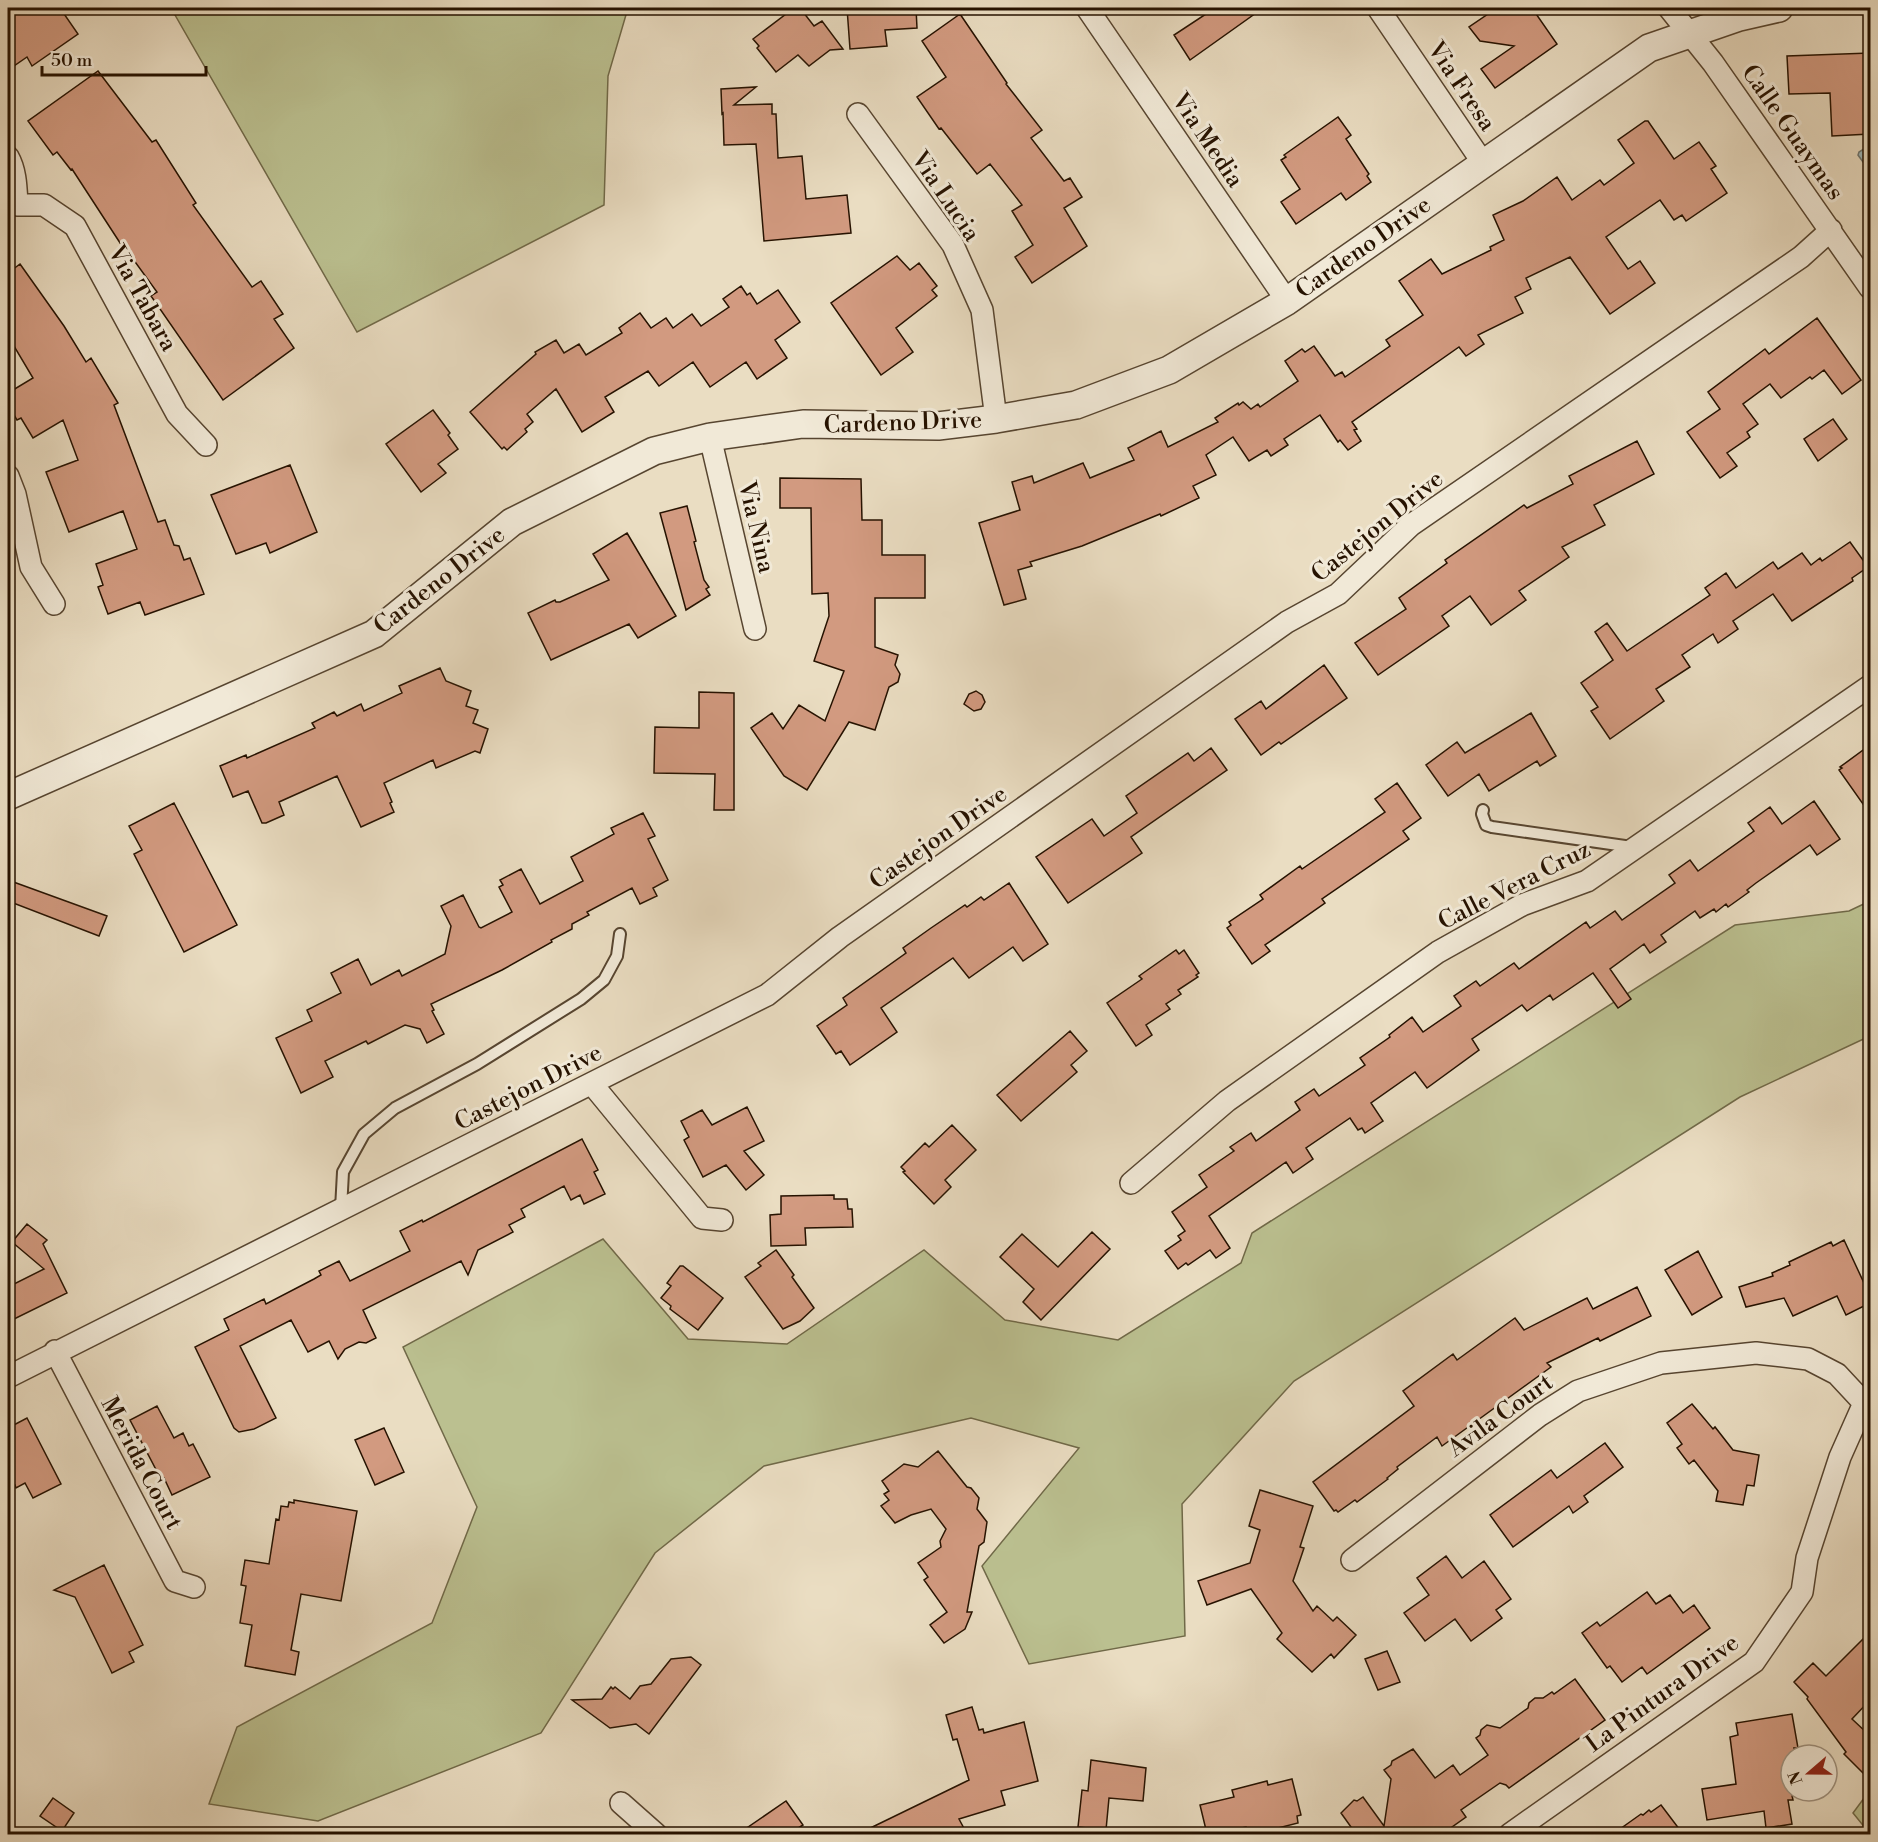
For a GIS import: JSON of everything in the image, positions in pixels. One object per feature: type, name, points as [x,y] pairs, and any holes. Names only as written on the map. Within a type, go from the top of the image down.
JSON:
[{"type":"street","name":"Via Media","points":[[1088,8],[1287,301]]},
{"type":"street","name":"Via Fresa","points":[[1378,8],[1483,163]]},
{"type":"street","name":"Calle Guaymas","points":[[1669,8],[1690,33],[1870,288]]},
{"type":"street","name":"Cardeno Drive","points":[[8,796],[374,634],[512,522],[654,451],[710,437],[803,424],[938,426],[996,419],[1076,405],[1169,370],[1287,301],[1649,48],[1739,17],[1779,8]]},
{"type":"street","name":"Via Lucia","points":[[858,114],[953,245],[958,256],[982,310],[996,419]]},
{"type":"street","points":[[8,157],[15,180],[12,208]]},
{"type":"street","name":"Via Tabara","points":[[12,208],[44,205],[75,226],[177,414],[206,445]]},
{"type":"street","name":"Castejon Drive","points":[[8,1377],[767,995],[849,930],[1287,622],[1338,594],[1411,525],[1801,257],[1831,230]]},
{"type":"street","name":"Via Nina","points":[[710,437],[755,629]]},
{"type":"street","points":[[8,476],[15,494],[31,567],[54,604]]},
{"type":"street","name":"Calle Vera Cruz","points":[[1131,1183],[1227,1101],[1438,952],[1522,904],[1587,881],[1870,686]]},
{"type":"street","points":[[592,1084],[702,1218],[722,1220]]},
{"type":"street","name":"Merida Court","points":[[55,1352],[175,1581],[194,1587]]},
{"type":"street","name":"Avila Court","points":[[1352,1560],[1540,1415],[1578,1391],[1661,1363],[1756,1353],[1808,1359],[1837,1374],[1867,1400]]},
{"type":"street","name":"La Pintura Drive","points":[[1510,1834],[1754,1662],[1802,1592],[1807,1558],[1840,1457],[1867,1400]]},
{"type":"street","points":[[621,1803],[656,1834]]},
{"type":"lane","points":[[1483,810],[1483,821],[1492,827],[1635,848]]},
{"type":"lane","points":[[341,1209],[344,1172],[364,1134],[395,1108],[477,1064],[581,999],[604,980],[617,956],[620,934]]},
{"type":"green space","points":[[171,8],[628,8],[608,76],[604,205],[357,332]]},
{"type":"green space","points":[[1870,901],[1870,1036],[1740,1097],[1294,1381],[1182,1504],[1185,1636],[1029,1664],[982,1566],[1079,1448],[971,1418],[764,1466],[655,1553],[541,1733],[318,1821],[209,1804],[237,1727],[432,1623],[477,1507],[403,1347],[603,1239],[688,1339],[787,1344],[924,1250],[1005,1320],[1118,1340],[1241,1263],[1252,1233],[1735,925],[1849,911]]},
{"type":"green space","points":[[1870,1790],[1870,1834],[1853,1813]]},
{"type":"water","points":[[1870,145],[1870,162],[1863,162],[1858,155],[1859,152]]},
{"type":"building","points":[[8,8],[60,8],[78,34],[32,66],[27,57],[8,70]]},
{"type":"building","points":[[794,8],[800,8],[814,26],[822,21],[843,49],[830,50],[809,66],[798,55],[776,72],[757,48],[759,46],[753,39]]},
{"type":"building","points":[[847,8],[916,8],[917,28],[885,30],[887,46],[850,49]]},
{"type":"building","points":[[1215,8],[1263,8],[1190,60],[1174,35]]},
{"type":"building","points":[[1497,8],[1532,8],[1557,44],[1495,88],[1481,69],[1514,46],[1480,41],[1469,27]]},
{"type":"building","points":[[960,14],[1006,84],[1042,130],[1031,138],[1064,181],[1070,178],[1082,197],[1064,208],[1087,246],[1032,283],[1015,257],[1033,245],[1012,211],[1022,205],[990,164],[977,174],[941,128],[939,129],[917,97],[946,77],[922,41]]},
{"type":"building","points":[[1870,53],[1870,134],[1832,136],[1830,93],[1789,94],[1787,56]]},
{"type":"building","points":[[98,71],[152,142],[156,140],[196,203],[193,205],[252,287],[261,281],[283,314],[274,319],[294,348],[223,400],[151,296],[157,292],[124,249],[72,169],[57,152],[53,155],[28,121]]},
{"type":"building","points":[[756,87],[734,105],[772,104],[772,114],[776,114],[778,158],[802,156],[806,199],[847,195],[851,233],[764,241],[756,144],[724,145],[722,114],[721,89]]},
{"type":"building","points":[[1338,117],[1351,135],[1346,139],[1369,174],[1367,176],[1371,182],[1346,200],[1341,193],[1296,224],[1281,202],[1300,189],[1281,160],[1286,157],[1284,155]]},
{"type":"building","points":[[1648,121],[1674,159],[1699,142],[1716,166],[1711,169],[1727,193],[1686,221],[1682,215],[1674,220],[1660,200],[1606,237],[1628,269],[1640,261],[1655,283],[1610,314],[1570,257],[1526,278],[1531,289],[1515,297],[1523,313],[1478,335],[1484,344],[1466,356],[1459,347],[1352,422],[1361,441],[1348,450],[1340,440],[1338,442],[1320,415],[1284,439],[1288,445],[1271,456],[1267,450],[1249,461],[1233,437],[1206,455],[1216,475],[1193,486],[1199,498],[1161,516],[1160,514],[1082,546],[1030,562],[1032,566],[1018,570],[1026,599],[1004,605],[979,523],[1020,510],[1012,482],[1032,476],[1034,483],[1083,463],[1090,478],[1134,460],[1128,448],[1161,431],[1168,447],[1218,422],[1215,418],[1238,403],[1239,405],[1243,402],[1251,409],[1258,404],[1260,407],[1298,381],[1285,361],[1302,349],[1305,352],[1314,346],[1335,376],[1342,372],[1345,377],[1390,346],[1386,340],[1423,315],[1399,281],[1431,259],[1442,274],[1491,250],[1490,247],[1504,240],[1493,215],[1523,201],[1557,177],[1572,200],[1600,180],[1604,185],[1634,163],[1618,140]]},
{"type":"building","points":[[897,256],[910,270],[919,263],[937,286],[932,290],[937,296],[896,328],[913,352],[881,375],[831,303]]},
{"type":"building","points":[[20,264],[64,326],[86,362],[91,358],[118,403],[114,405],[158,522],[165,520],[174,545],[179,546],[184,560],[190,558],[204,594],[145,615],[140,602],[108,614],[98,587],[103,585],[96,564],[137,549],[123,511],[69,532],[46,472],[78,460],[63,420],[33,438],[21,418],[17,420],[8,404],[8,393],[33,378],[14,346],[8,350],[8,273]]},
{"type":"building","points":[[741,286],[747,295],[750,293],[757,304],[778,290],[800,322],[775,340],[787,358],[757,379],[746,362],[710,387],[693,362],[659,386],[648,371],[605,397],[614,412],[582,432],[556,389],[527,414],[533,422],[525,429],[527,432],[507,450],[504,447],[502,449],[470,412],[536,354],[535,352],[556,340],[564,353],[579,344],[586,355],[622,333],[619,328],[640,313],[651,328],[666,318],[673,328],[692,314],[701,326],[729,307],[723,299]]},
{"type":"building","points":[[1817,318],[1861,380],[1842,394],[1824,370],[1781,398],[1770,384],[1743,404],[1758,424],[1747,432],[1750,437],[1727,453],[1737,466],[1720,478],[1687,432],[1720,409],[1708,392],[1765,349],[1769,354]]},
{"type":"building","points":[[433,410],[450,433],[448,435],[458,449],[438,464],[446,473],[421,492],[386,444]]},
{"type":"building","points":[[1833,419],[1847,439],[1818,461],[1804,439]]},
{"type":"building","points":[[1637,441],[1654,474],[1594,505],[1605,525],[1562,547],[1569,557],[1519,591],[1526,600],[1491,625],[1470,596],[1442,616],[1449,626],[1378,675],[1355,643],[1406,609],[1399,598],[1447,563],[1445,560],[1524,505],[1527,508],[1573,484],[1569,476]]},
{"type":"building","points":[[290,465],[317,532],[270,553],[266,543],[236,554],[211,495]]},
{"type":"building","points":[[780,478],[861,479],[862,520],[882,520],[882,555],[925,555],[925,598],[875,598],[875,647],[898,655],[895,665],[900,674],[898,682],[889,687],[875,730],[849,722],[807,790],[784,776],[751,728],[772,713],[783,729],[799,705],[825,721],[844,671],[814,661],[829,616],[828,593],[812,594],[811,508],[780,508]]},
{"type":"building","points":[[687,506],[704,580],[709,587],[706,589],[710,595],[686,610],[660,513]]},
{"type":"building","points":[[627,533],[676,616],[638,638],[629,624],[551,660],[528,613],[555,600],[560,602],[609,580],[593,554]]},
{"type":"building","points":[[1850,542],[1868,567],[1852,578],[1853,581],[1792,621],[1773,594],[1733,621],[1738,629],[1718,643],[1713,634],[1682,655],[1690,667],[1656,689],[1664,701],[1610,739],[1591,711],[1598,707],[1581,683],[1613,660],[1595,632],[1607,623],[1627,651],[1710,595],[1705,588],[1726,573],[1736,588],[1773,562],[1778,569],[1802,553],[1811,565],[1820,558],[1822,561]]},
{"type":"building","points":[[1324,665],[1347,698],[1281,744],[1279,742],[1261,755],[1235,719],[1261,701],[1266,709]]},
{"type":"building","points":[[440,668],[446,681],[471,691],[466,706],[478,710],[473,723],[488,729],[480,753],[475,751],[436,768],[433,760],[384,783],[394,812],[361,827],[337,776],[279,802],[284,815],[266,823],[262,823],[248,791],[233,797],[220,766],[246,755],[247,758],[315,728],[312,723],[334,712],[337,716],[361,704],[364,711],[402,693],[399,686]]},
{"type":"building","points":[[976,691],[982,695],[985,702],[981,709],[974,711],[964,704],[969,694]]},
{"type":"building","points":[[699,692],[734,693],[734,810],[714,810],[715,774],[654,773],[655,727],[699,728]]},
{"type":"building","points":[[1531,713],[1556,756],[1540,766],[1537,761],[1489,791],[1479,774],[1448,796],[1426,765],[1457,742],[1465,753]]},
{"type":"building","points":[[1870,745],[1870,814],[1839,770]]},
{"type":"building","points":[[1211,748],[1227,770],[1131,837],[1142,853],[1068,903],[1036,857],[1092,819],[1104,836],[1137,813],[1126,796],[1188,753],[1194,761]]},
{"type":"building","points":[[1397,783],[1421,818],[1403,831],[1409,839],[1322,899],[1325,903],[1265,945],[1270,951],[1252,964],[1227,928],[1231,925],[1229,922],[1263,899],[1260,895],[1300,866],[1302,869],[1385,812],[1375,799]]},
{"type":"building","points":[[1814,801],[1840,839],[1817,855],[1810,845],[1756,883],[1747,890],[1749,892],[1728,907],[1726,904],[1716,912],[1714,909],[1700,918],[1695,911],[1661,935],[1666,942],[1650,953],[1644,944],[1610,969],[1631,999],[1618,1008],[1593,973],[1553,1000],[1550,995],[1527,1011],[1522,1005],[1472,1039],[1479,1050],[1427,1088],[1415,1072],[1371,1103],[1383,1121],[1365,1133],[1362,1128],[1358,1130],[1350,1118],[1306,1148],[1313,1159],[1293,1173],[1286,1162],[1209,1216],[1230,1248],[1216,1258],[1210,1250],[1178,1269],[1165,1251],[1181,1240],[1178,1236],[1185,1231],[1172,1212],[1207,1187],[1199,1175],[1234,1151],[1230,1147],[1251,1133],[1256,1141],[1300,1110],[1295,1102],[1314,1089],[1319,1096],[1365,1065],[1360,1058],[1390,1037],[1389,1035],[1412,1017],[1423,1032],[1461,1006],[1454,996],[1476,981],[1480,986],[1514,963],[1519,969],[1586,922],[1590,928],[1615,911],[1622,920],[1675,883],[1669,875],[1690,860],[1698,871],[1754,831],[1748,823],[1770,807],[1782,824]]},
{"type":"building","points":[[174,803],[237,925],[184,952],[134,854],[142,850],[129,826]]},
{"type":"building","points":[[643,813],[655,836],[648,839],[668,880],[653,888],[657,896],[640,904],[632,888],[587,912],[589,915],[572,924],[572,929],[551,940],[552,942],[502,970],[431,1004],[434,1010],[432,1011],[444,1034],[427,1043],[420,1029],[405,1025],[368,1044],[366,1041],[325,1061],[333,1077],[301,1093],[276,1038],[312,1021],[307,1010],[341,993],[331,973],[358,959],[371,985],[399,970],[402,976],[445,954],[451,926],[441,906],[463,895],[481,928],[512,912],[499,887],[503,885],[500,880],[521,869],[540,904],[583,881],[571,857],[614,834],[611,828]]},
{"type":"building","points":[[8,880],[107,916],[99,936],[8,901]]},
{"type":"building","points":[[1009,883],[1048,944],[1023,961],[1013,947],[969,978],[953,958],[881,1008],[897,1032],[850,1065],[841,1051],[836,1054],[817,1026],[847,1005],[843,998],[906,953],[903,948],[931,928],[965,905],[967,907],[981,897],[984,900]]},
{"type":"building","points":[[1176,950],[1179,954],[1184,950],[1199,973],[1196,975],[1198,977],[1178,990],[1181,994],[1166,1004],[1170,1009],[1146,1025],[1152,1035],[1136,1046],[1107,1003],[1142,979],[1139,976]]},
{"type":"building","points":[[1070,1031],[1087,1051],[1071,1065],[1077,1072],[1021,1121],[997,1095]]},
{"type":"building","points":[[747,1107],[764,1141],[744,1151],[764,1175],[746,1190],[726,1165],[703,1177],[684,1140],[689,1137],[681,1121],[702,1110],[712,1125]]},
{"type":"building","points":[[952,1125],[976,1150],[945,1180],[951,1187],[934,1204],[903,1172],[905,1171],[901,1167],[925,1143],[929,1147]]},
{"type":"building","points":[[582,1139],[598,1170],[594,1172],[605,1194],[584,1204],[580,1195],[571,1200],[564,1186],[521,1209],[525,1217],[509,1225],[513,1232],[478,1250],[468,1275],[461,1261],[363,1310],[376,1338],[366,1343],[359,1342],[345,1349],[338,1359],[329,1341],[308,1352],[291,1320],[240,1346],[276,1418],[254,1429],[239,1432],[234,1428],[195,1347],[229,1330],[224,1319],[264,1299],[266,1304],[321,1275],[319,1271],[339,1261],[350,1281],[410,1251],[400,1231],[422,1220],[423,1222]]},
{"type":"building","points":[[834,1195],[834,1199],[847,1199],[848,1209],[852,1209],[853,1227],[805,1228],[806,1245],[771,1246],[770,1215],[781,1214],[781,1196]]},
{"type":"building","points":[[27,1224],[47,1240],[43,1244],[67,1293],[8,1322],[8,1287],[44,1269],[12,1242]]},
{"type":"building","points":[[1092,1232],[1110,1249],[1041,1320],[1023,1302],[1034,1289],[1000,1257],[1022,1234],[1058,1267]]},
{"type":"building","points":[[1844,1240],[1870,1296],[1870,1303],[1846,1315],[1837,1296],[1793,1316],[1784,1298],[1746,1307],[1739,1287],[1773,1276],[1772,1273],[1790,1265],[1789,1262],[1831,1242],[1833,1246]]},
{"type":"building","points":[[776,1250],[814,1308],[800,1321],[783,1329],[745,1277],[761,1266],[758,1263]]},
{"type":"building","points":[[1698,1251],[1722,1297],[1692,1315],[1665,1270]]},
{"type":"building","points":[[680,1266],[723,1298],[698,1330],[670,1309],[671,1306],[661,1298],[671,1286],[667,1283]]},
{"type":"building","points":[[1637,1287],[1651,1316],[1547,1363],[1551,1367],[1442,1446],[1437,1437],[1397,1467],[1398,1469],[1388,1479],[1357,1502],[1355,1500],[1338,1512],[1334,1511],[1313,1482],[1414,1406],[1403,1391],[1453,1354],[1457,1360],[1515,1318],[1524,1330],[1587,1298],[1593,1309]]},
{"type":"building","points":[[1692,1404],[1713,1429],[1715,1427],[1733,1450],[1759,1455],[1754,1486],[1747,1485],[1743,1505],[1716,1501],[1718,1491],[1694,1460],[1689,1464],[1677,1448],[1682,1444],[1667,1423]]},
{"type":"building","points":[[157,1406],[174,1438],[183,1433],[189,1446],[193,1444],[210,1477],[172,1495],[130,1420]]},
{"type":"building","points":[[27,1418],[61,1484],[33,1498],[25,1483],[8,1489],[8,1428]]},
{"type":"building","points":[[384,1428],[404,1472],[375,1485],[355,1440]]},
{"type":"building","points":[[1605,1443],[1623,1467],[1584,1496],[1588,1502],[1573,1513],[1569,1506],[1513,1547],[1490,1515],[1551,1470],[1557,1478]]},
{"type":"building","points":[[938,1451],[967,1487],[971,1488],[979,1498],[977,1509],[987,1522],[984,1542],[979,1546],[967,1612],[972,1612],[965,1629],[944,1643],[930,1625],[947,1612],[924,1580],[928,1577],[918,1563],[941,1547],[940,1541],[946,1529],[931,1509],[895,1523],[881,1506],[889,1500],[884,1494],[889,1491],[882,1481],[904,1464],[918,1467]]},
{"type":"building","points":[[1260,1490],[1313,1506],[1300,1547],[1304,1548],[1293,1581],[1313,1611],[1317,1606],[1333,1621],[1337,1617],[1356,1635],[1334,1658],[1331,1654],[1312,1672],[1277,1639],[1282,1633],[1251,1589],[1207,1605],[1198,1581],[1250,1563],[1260,1530],[1249,1526]]},
{"type":"building","points":[[294,1500],[357,1511],[341,1601],[301,1594],[291,1650],[299,1652],[295,1675],[245,1666],[252,1625],[240,1623],[246,1586],[241,1585],[245,1560],[269,1564],[276,1519],[279,1520],[281,1506],[288,1507],[289,1502],[294,1503]]},
{"type":"building","points":[[1446,1556],[1462,1578],[1484,1561],[1511,1599],[1496,1610],[1502,1618],[1471,1641],[1455,1619],[1425,1641],[1404,1613],[1429,1595],[1417,1578]]},
{"type":"building","points":[[104,1565],[143,1645],[129,1652],[134,1662],[112,1673],[75,1597],[54,1590]]},
{"type":"building","points":[[1647,1592],[1656,1604],[1670,1595],[1683,1613],[1694,1605],[1710,1628],[1647,1674],[1642,1667],[1622,1682],[1610,1666],[1607,1668],[1582,1633],[1597,1622],[1600,1626]]},
{"type":"building","points":[[1870,1632],[1870,1700],[1852,1719],[1867,1733],[1866,1737],[1870,1741],[1870,1780],[1844,1754],[1846,1752],[1807,1699],[1808,1697],[1794,1682],[1813,1663],[1826,1676]]},
{"type":"building","points":[[1387,1651],[1400,1682],[1378,1690],[1365,1659]]},
{"type":"building","points":[[691,1657],[701,1665],[649,1734],[636,1724],[610,1728],[572,1700],[602,1699],[611,1687],[613,1689],[615,1687],[630,1699],[640,1686],[651,1684],[671,1659]]},
{"type":"building","points":[[1575,1679],[1605,1720],[1509,1788],[1500,1783],[1461,1810],[1466,1817],[1442,1834],[1356,1834],[1341,1813],[1354,1800],[1357,1801],[1363,1797],[1384,1826],[1391,1779],[1384,1770],[1391,1765],[1392,1761],[1413,1749],[1435,1778],[1453,1765],[1460,1775],[1488,1755],[1476,1738],[1480,1735],[1481,1730],[1487,1725],[1500,1728],[1528,1708],[1529,1703],[1535,1698],[1543,1698],[1552,1692],[1554,1694]]},
{"type":"building","points":[[972,1707],[979,1730],[983,1729],[984,1733],[1024,1722],[1038,1781],[1001,1791],[1005,1805],[959,1819],[967,1834],[858,1834],[969,1780],[957,1739],[953,1740],[946,1715]]},
{"type":"building","points":[[1792,1714],[1797,1743],[1779,1743],[1779,1803],[1788,1803],[1792,1824],[1766,1828],[1764,1811],[1707,1820],[1702,1789],[1736,1784],[1730,1737],[1738,1735],[1736,1723]]},
{"type":"building","points":[[1091,1760],[1146,1768],[1143,1801],[1109,1798],[1106,1830],[1078,1827],[1082,1790],[1088,1791]]},
{"type":"building","points":[[1292,1779],[1301,1815],[1297,1816],[1298,1823],[1278,1828],[1280,1834],[1248,1834],[1246,1827],[1207,1834],[1200,1805],[1234,1797],[1232,1790],[1267,1781],[1268,1785]]},
{"type":"building","points":[[53,1798],[74,1813],[62,1831],[40,1816]]},
{"type":"building","points":[[786,1801],[803,1825],[789,1834],[738,1834]]},
{"type":"building","points":[[1661,1805],[1683,1834],[1613,1834],[1641,1814],[1649,1810],[1651,1812]]}]
